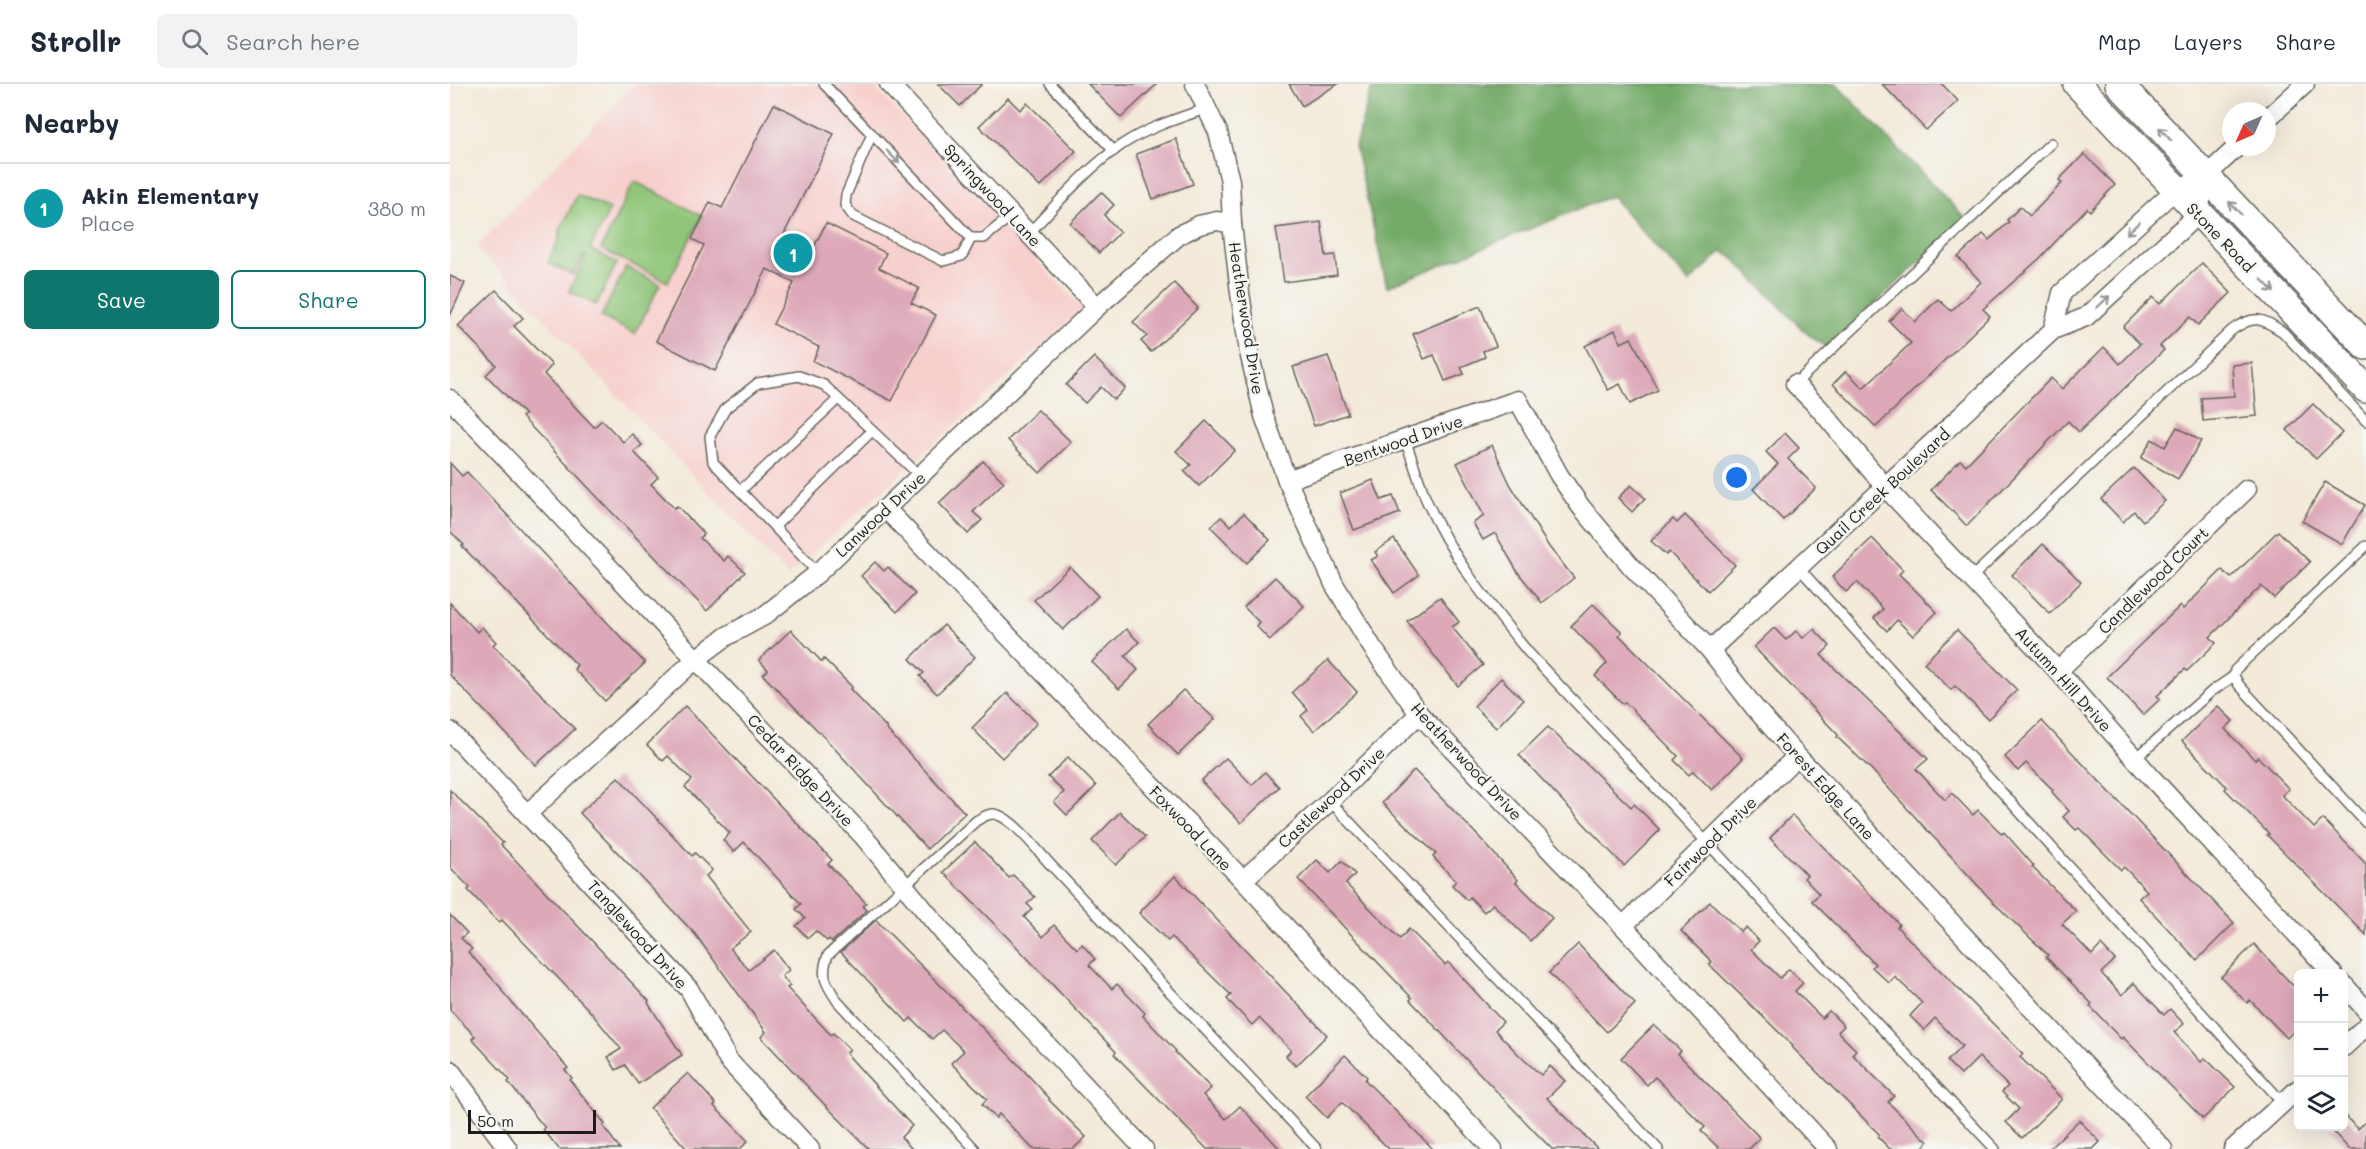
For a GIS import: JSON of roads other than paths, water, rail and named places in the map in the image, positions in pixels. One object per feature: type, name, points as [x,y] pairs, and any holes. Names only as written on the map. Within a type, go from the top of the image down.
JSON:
[{"type":"main road","name":"Stone Road","points":[[2077,84],[2366,389]]},
{"type":"main road","name":"Stone Road","points":[[2119,84],[2366,346]]},
{"type":"street","name":"Springwood Lane","points":[[889,84],[1097,307]]},
{"type":"street","name":"Heatherwood Drive","points":[[1195,84],[1218,132],[1230,182],[1232,224],[1249,352],[1264,416],[1287,480],[1334,584],[1372,647],[1419,714],[1623,926],[1828,1149]]},
{"type":"street","points":[[2276,111],[2305,84]]},
{"type":"street","points":[[2053,330],[2062,293],[2176,189],[2205,177],[2227,156]]},
{"type":"street","points":[[2199,213],[2205,177]]},
{"type":"street","name":"Quail Creek Boulevard","points":[[1710,650],[2053,330],[2086,317],[2199,213]]},
{"type":"street","name":"Lanwood Drive","points":[[527,814],[696,659],[727,636],[764,616],[818,573],[1097,307],[1179,235],[1199,225],[1217,221],[1232,224]]},
{"type":"street","name":"Autumn Hill Drive","points":[[1795,384],[1819,408],[1886,488],[2058,671],[2135,759],[2328,969]]},
{"type":"street","name":"Cedar Ridge Drive","points":[[450,399],[863,836],[951,942],[1131,1145]]},
{"type":"street","name":"Bentwood Drive","points":[[1287,480],[1518,400]]},
{"type":"street","name":"Forest Edge Lane","points":[[1518,400],[1558,475],[1581,507],[1631,566],[1710,650],[1797,756],[2163,1149]]},
{"type":"street","name":"Candlewood Court","points":[[2058,671],[2247,489]]},
{"type":"street","name":"Foxwood Lane","points":[[886,509],[1243,880],[1493,1149]]},
{"type":"street","name":"Castlewood Drive","points":[[1243,880],[1330,801],[1419,714]]},
{"type":"street","name":"Tanglewood Drive","points":[[450,731],[688,988],[728,1060],[810,1149]]},
{"type":"street","name":"Fairwood Drive","points":[[1623,926],[1797,756]]},
{"type":"street","points":[[2348,990],[2366,1010]]},
{"type":"street","points":[[2348,1042],[2366,1026]]},
{"type":"street","points":[[450,1070],[508,1149]]},
{"type":"street","points":[[2233,1149],[2294,1093]]},
{"type":"lane","points":[[824,84],[971,238],[984,238],[1012,215]]},
{"type":"lane","points":[[1050,84],[1114,152]]},
{"type":"lane","points":[[1029,233],[1096,166],[1114,152],[1156,126],[1208,108]]},
{"type":"lane","points":[[872,134],[846,195],[845,205],[853,216],[943,261],[962,256],[971,238]]},
{"type":"lane","points":[[1795,384],[2051,142]]},
{"type":"lane","points":[[1971,578],[2245,320],[2256,318],[2283,332],[2366,421]]},
{"type":"lane","points":[[818,573],[714,462],[710,436],[726,408],[758,383],[799,376],[824,385],[920,476]]},
{"type":"lane","points":[[740,491],[838,399]]},
{"type":"lane","points":[[775,526],[872,431]]},
{"type":"lane","points":[[1405,440],[1426,498],[1445,535],[1466,571],[1493,609],[1554,682],[1995,1149]]},
{"type":"lane","points":[[2366,546],[2235,670],[2234,676],[2239,685],[2366,823]]},
{"type":"lane","points":[[1799,568],[2283,1103]]},
{"type":"lane","points":[[2135,759],[2212,691],[2234,676]]},
{"type":"lane","points":[[1330,801],[1658,1149]]},
{"type":"lane","points":[[975,1149],[838,1002],[826,983],[824,968],[828,955],[976,820],[987,814],[997,814],[1008,821],[1317,1149]]},
{"type":"place","name":"Akin Elementary","points":[[793,253]]}]
